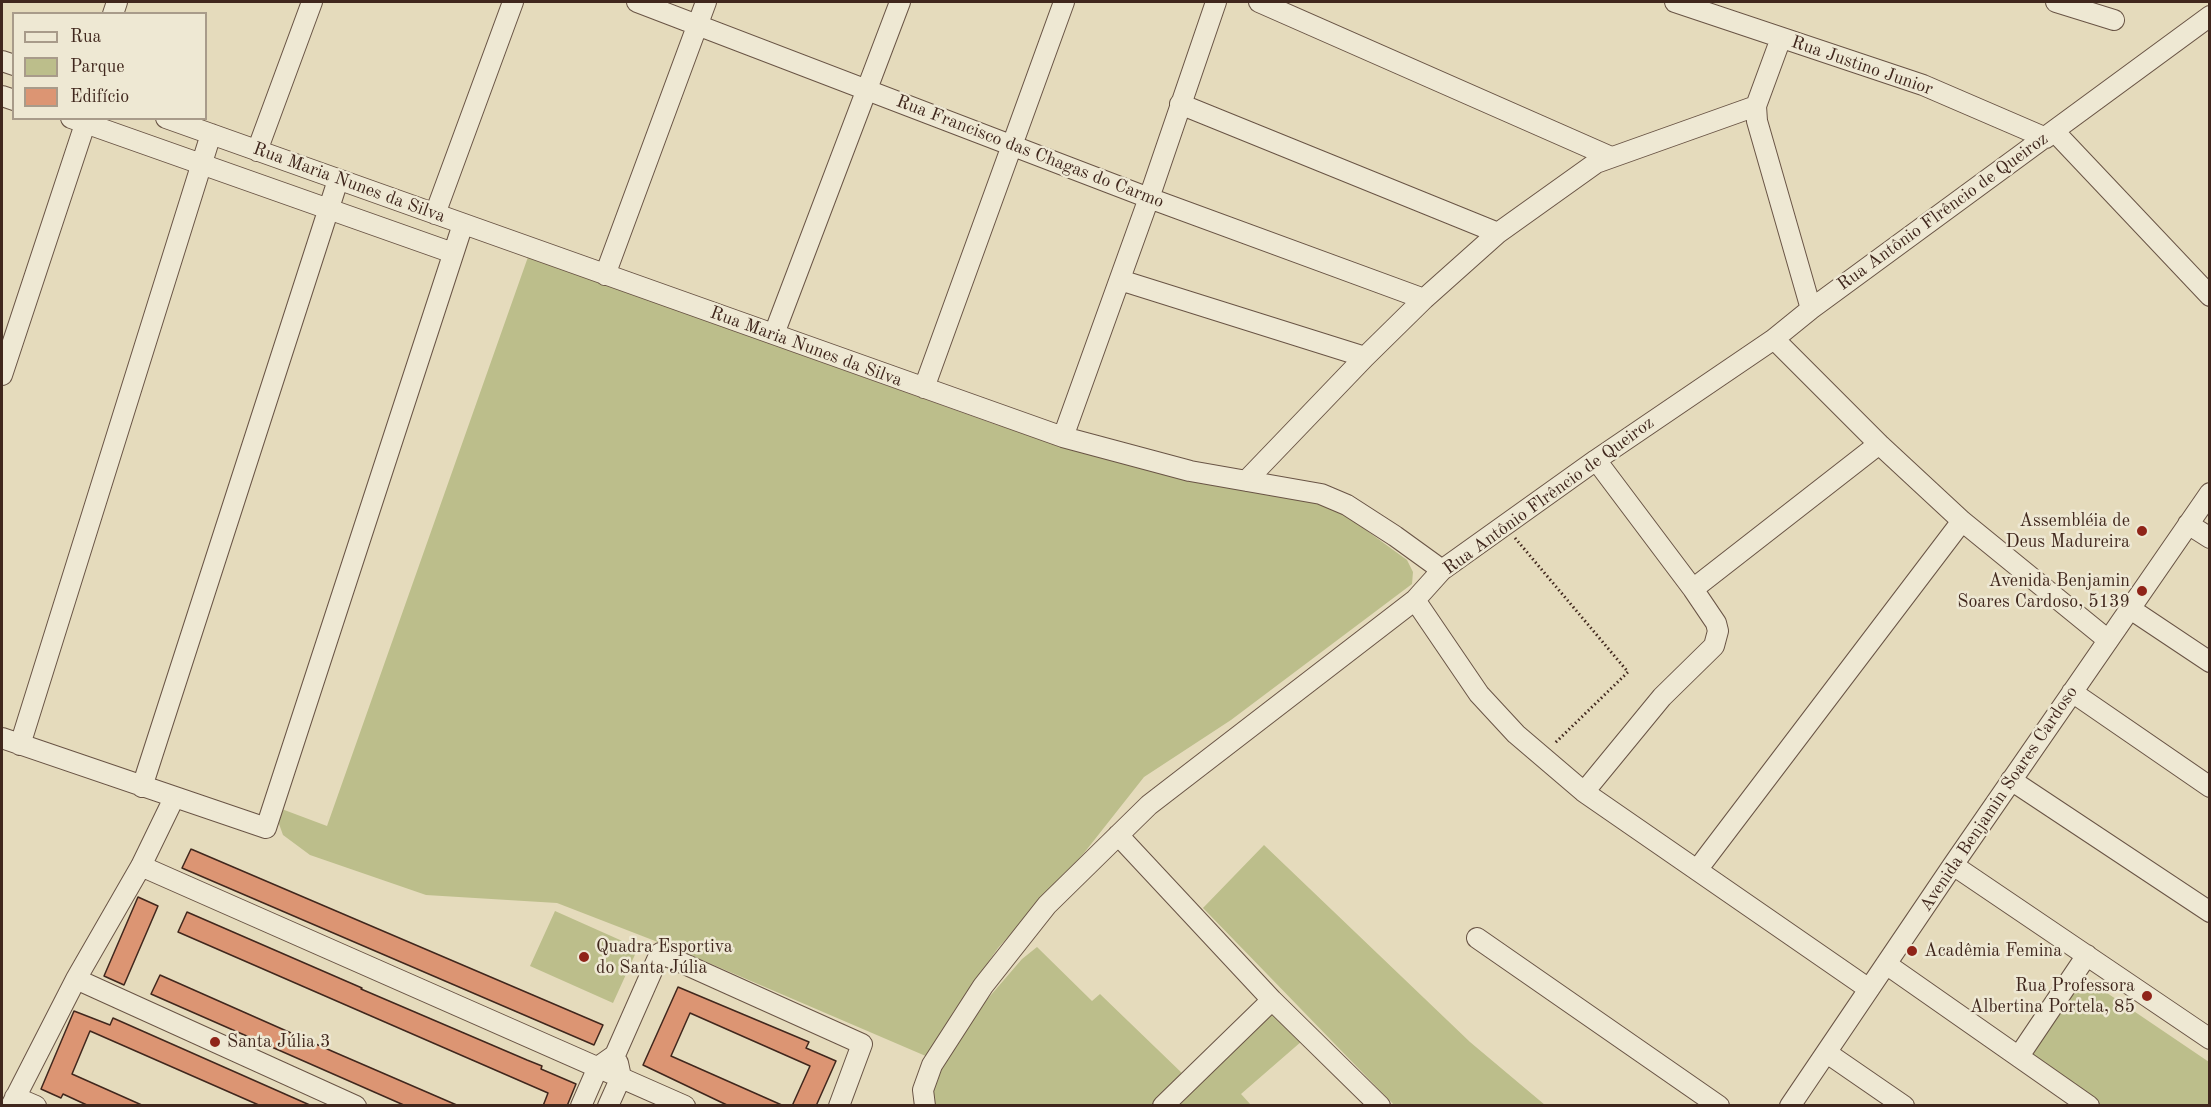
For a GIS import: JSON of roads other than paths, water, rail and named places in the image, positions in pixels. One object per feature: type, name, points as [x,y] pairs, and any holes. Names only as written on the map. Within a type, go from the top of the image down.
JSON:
[{"type":"street","points":[[257,151],[312,2]]},
{"type":"street","points":[[435,214],[513,2]]},
{"type":"street","name":"Rua Francisco das Chagas do Carmo","points":[[637,2],[1149,198],[1424,299]]},
{"type":"street","points":[[605,275],[706,2]]},
{"type":"street","points":[[774,334],[900,2]]},
{"type":"street","points":[[924,388],[1064,2]]},
{"type":"street","points":[[1063,437],[1149,198],[1216,2]]},
{"type":"street","points":[[1259,2],[1611,157]]},
{"type":"street","name":"Rua Justino Junior","points":[[1676,2],[1923,85],[2050,135]]},
{"type":"street","points":[[2056,2],[2114,20]]},
{"type":"street","name":"Rua Antônio Flrêncio de Queiroz","points":[[925,1106],[923,1090],[932,1065],[983,986],[1047,905],[1149,806],[1415,600],[1442,570],[1596,460],[1774,339],[1810,309],[2210,16]]},
{"type":"street","points":[[1781,38],[1756,106],[1760,135],[1810,309]]},
{"type":"street","points":[[1180,104],[1498,233]]},
{"type":"street","points":[[1245,481],[1424,299],[1498,233],[1596,163],[1756,106]]},
{"type":"street","points":[[2,375],[81,120],[201,165],[453,253]]},
{"type":"street","name":"Rua Maria Nunes da Silva","points":[[171,120],[1063,437],[1190,471],[1321,494],[1347,505],[1442,570]]},
{"type":"street","points":[[21,745],[211,135]]},
{"type":"street","points":[[2050,135],[2210,296]]},
{"type":"street","points":[[142,787],[338,180]]},
{"type":"street","points":[[2,738],[266,828],[463,224]]},
{"type":"street","points":[[1120,280],[1365,357]]},
{"type":"street","points":[[1774,339],[1879,444],[1962,521],[2108,640]]},
{"type":"street","points":[[1693,589],[1879,444]]},
{"type":"street","points":[[1584,792],[1662,697],[1714,646],[1718,639],[1716,623],[1693,589],[1596,460]]},
{"type":"street","name":"Avenida Benjamin Soares Cardoso","points":[[1790,1106],[2011,780],[2210,493]]},
{"type":"street","points":[[1697,870],[1962,521]]},
{"type":"street","points":[[2188,524],[2210,538]]},
{"type":"street","points":[[1415,600],[1479,694],[1516,734],[1541,756],[1584,792],[1869,989]]},
{"type":"street","points":[[2129,608],[2210,662]]},
{"type":"street","points":[[2072,692],[2210,787]]},
{"type":"street","points":[[2011,780],[2210,912]]},
{"type":"street","points":[[36,1106],[13,1101],[76,979],[141,866],[174,798]]},
{"type":"street","points":[[1118,835],[1272,1000],[1380,1106]]},
{"type":"street","points":[[1953,865],[2210,1038]]},
{"type":"street","points":[[141,866],[685,1106]]},
{"type":"street","points":[[1476,938],[1719,1106]]},
{"type":"street","points":[[580,1106],[598,1067],[615,1054],[660,953],[862,1044],[839,1106]]},
{"type":"street","points":[[2019,1056],[2087,955]]},
{"type":"street","points":[[1886,964],[2089,1106]]},
{"type":"street","points":[[76,979],[356,1106]]},
{"type":"street","points":[[1164,1106],[1272,1000]]},
{"type":"street","points":[[1827,1053],[1904,1106]]},
{"type":"street","points":[[608,1106],[621,1077],[615,1054]]},
{"type":"place","name":"Assembléia de Deus Madureira","points":[[2142,531]]},
{"type":"place","name":"Avenida Benjamin Soares Cardoso, 5139","points":[[2142,591]]},
{"type":"place","name":"Acadêmia Femina","points":[[1912,951]]},
{"type":"place","name":"Quadra Esportiva do Santa Júlia","points":[[584,957]]},
{"type":"place","name":"Rua Professora Albertina Portela, 85","points":[[2147,996]]},
{"type":"place","name":"Santa Júlia 3","points":[[215,1042]]}]
